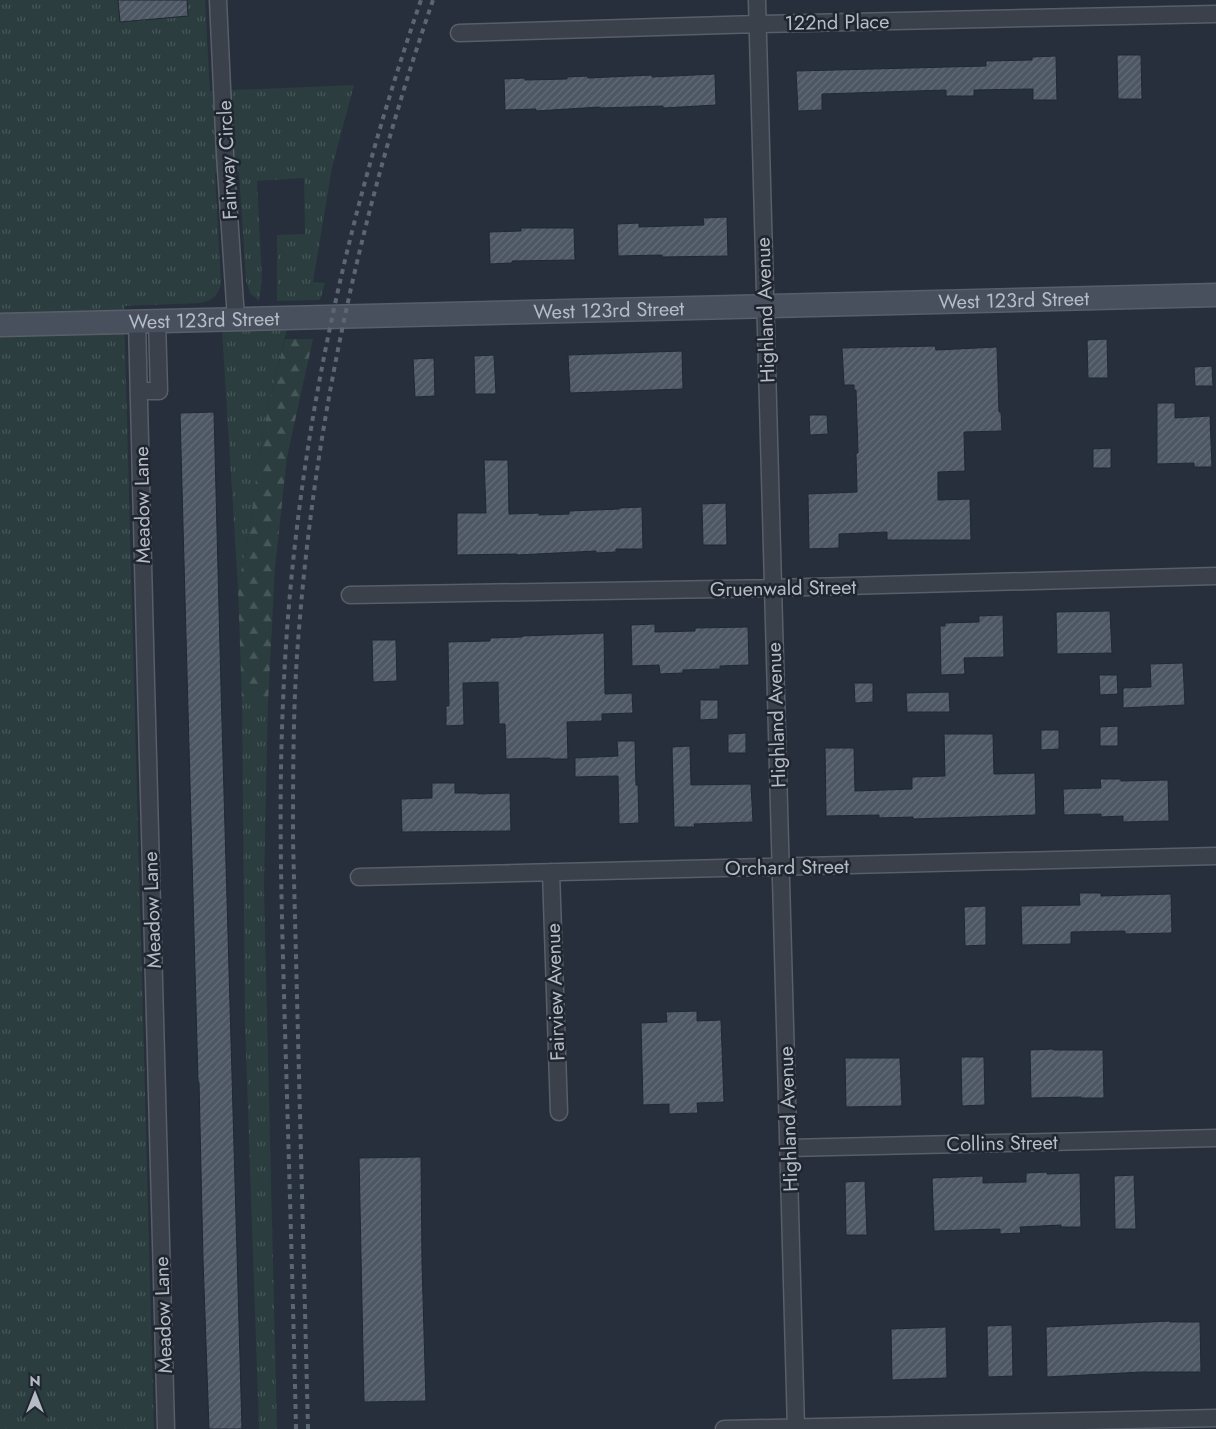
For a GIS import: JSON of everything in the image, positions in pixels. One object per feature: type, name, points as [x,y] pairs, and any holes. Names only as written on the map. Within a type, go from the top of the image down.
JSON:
[{"type":"street","name":"Fairway Circle","points":[[218,0],[225,154],[236,319]]},
{"type":"street","name":"Highland Avenue","points":[[757,0],[796,1428]]},
{"type":"street","name":"122nd Place","points":[[459,33],[1216,14]]},
{"type":"street","name":"West 123rd Street","points":[[0,325],[1216,295]]},
{"type":"street","points":[[140,391],[159,390],[147,321]]},
{"type":"street","name":"Meadow Lane","points":[[147,321],[140,391],[166,1429]]},
{"type":"street","name":"Gruenwald Street","points":[[350,595],[773,588],[1216,576]]},
{"type":"street","name":"Orchard Street","points":[[358,877],[1216,856]]},
{"type":"street","name":"Fairview Avenue","points":[[551,872],[559,1112]]},
{"type":"street","name":"Collins Street","points":[[788,1148],[1216,1138]]},
{"type":"street","points":[[724,1429],[1078,1425],[1216,1418]]},
{"type":"green space","points":[[0,0],[205,0],[210,91],[354,85],[332,168],[313,282],[325,283],[320,300],[277,301],[277,235],[305,234],[304,178],[257,181],[262,280],[259,301],[250,293],[246,281],[239,172],[215,173],[221,285],[216,295],[212,299],[201,303],[124,306],[154,1429],[0,1429]]},
{"type":"green space","points":[[287,329],[270,398],[259,455],[250,525],[238,588],[222,331]]},
{"type":"green space","points":[[285,339],[313,339],[287,457],[275,568],[268,702],[242,702],[238,588],[250,525],[259,455],[270,398]]},
{"type":"green space","points":[[242,702],[268,702],[264,887],[277,1429],[259,1429],[245,1025]]},
{"type":"building","points":[[118,0],[187,0],[188,16],[120,22]]},
{"type":"building","points":[[1117,55],[1141,55],[1142,99],[1118,99]]},
{"type":"building","points":[[1056,56],[1057,100],[1033,100],[1033,89],[974,90],[974,96],[946,96],[946,90],[822,94],[822,110],[798,111],[796,71],[986,66],[986,61],[1032,60],[1032,57]]},
{"type":"building","points":[[715,74],[716,105],[663,108],[663,106],[536,111],[536,109],[505,110],[504,79],[567,79],[567,77],[588,76],[588,78],[652,75],[652,77]]},
{"type":"building","points":[[727,217],[728,256],[618,256],[617,224],[639,223],[639,227],[704,225],[703,218]]},
{"type":"building","points":[[521,228],[574,228],[575,260],[512,261],[512,263],[490,264],[489,232],[521,231]]},
{"type":"building","points":[[1107,339],[1108,378],[1088,378],[1087,340]]},
{"type":"building","points":[[935,346],[936,350],[997,347],[999,412],[1001,412],[1002,431],[964,432],[965,471],[938,472],[938,500],[970,499],[971,540],[887,540],[887,532],[839,534],[839,548],[809,549],[808,494],[857,492],[856,390],[854,390],[854,385],[844,385],[842,348]]},
{"type":"building","points":[[682,351],[683,389],[570,393],[568,355]]},
{"type":"building","points":[[494,355],[496,394],[475,394],[474,356]]},
{"type":"building","points":[[434,358],[435,396],[415,397],[413,359]]},
{"type":"building","points":[[1212,366],[1213,386],[1195,386],[1194,367]]},
{"type":"building","points":[[1157,403],[1175,403],[1175,418],[1210,416],[1212,467],[1194,467],[1194,463],[1157,464]]},
{"type":"building","points":[[214,412],[242,1429],[209,1429],[198,1082],[180,413]]},
{"type":"building","points":[[809,415],[827,415],[828,434],[810,435]]},
{"type":"building","points":[[1111,448],[1111,468],[1093,468],[1093,449]]},
{"type":"building","points":[[484,460],[508,460],[509,514],[569,514],[569,511],[642,507],[643,549],[616,549],[616,552],[596,553],[596,551],[517,555],[457,555],[457,513],[486,513]]},
{"type":"building","points":[[726,503],[727,545],[703,545],[702,504]]},
{"type":"building","points":[[1110,611],[1112,653],[1057,654],[1056,612]]},
{"type":"building","points":[[1003,615],[1004,657],[964,658],[965,674],[941,675],[940,626],[945,626],[945,623],[979,622],[979,616]]},
{"type":"building","points":[[655,624],[655,632],[695,631],[695,628],[748,627],[749,665],[720,666],[720,669],[683,670],[683,673],[660,674],[659,665],[632,666],[631,625]]},
{"type":"building","points":[[604,633],[605,694],[632,693],[633,713],[602,714],[602,721],[567,722],[568,759],[506,759],[505,724],[499,724],[498,682],[463,683],[464,725],[446,726],[446,706],[449,706],[448,642],[490,641],[490,638],[522,636]]},
{"type":"building","points":[[372,640],[396,640],[397,681],[373,682]]},
{"type":"building","points":[[1183,663],[1185,705],[1123,708],[1123,688],[1151,687],[1150,664]]},
{"type":"building","points":[[1099,675],[1117,675],[1118,694],[1100,695]]},
{"type":"building","points":[[854,683],[873,683],[873,702],[855,703]]},
{"type":"building","points":[[949,692],[950,712],[907,712],[906,693]]},
{"type":"building","points":[[700,700],[718,700],[718,719],[700,720]]},
{"type":"building","points":[[1118,726],[1118,746],[1100,746],[1100,727]]},
{"type":"building","points":[[1041,730],[1059,730],[1059,749],[1041,750]]},
{"type":"building","points":[[746,733],[746,753],[728,753],[728,734]]},
{"type":"building","points":[[944,734],[993,734],[994,774],[1035,773],[1036,815],[913,819],[913,817],[879,818],[879,815],[826,816],[825,748],[854,748],[855,791],[912,789],[912,777],[945,776]]},
{"type":"building","points":[[617,741],[635,741],[639,823],[619,824],[618,776],[575,777],[575,758],[618,756]]},
{"type":"building","points":[[690,746],[691,785],[751,784],[753,822],[694,824],[695,827],[674,827],[672,747]]},
{"type":"building","points":[[1100,779],[1121,779],[1121,781],[1168,780],[1169,821],[1123,822],[1123,816],[1101,817],[1101,814],[1064,815],[1063,789],[1101,788]]},
{"type":"building","points":[[432,783],[455,783],[455,793],[510,793],[511,831],[402,832],[401,799],[432,798]]},
{"type":"building","points":[[1079,893],[1101,893],[1101,896],[1171,894],[1172,933],[1125,934],[1125,931],[1071,932],[1071,944],[1022,945],[1021,906],[1080,905]]},
{"type":"building","points":[[986,906],[986,945],[965,946],[964,907]]},
{"type":"building","points":[[697,1011],[697,1021],[721,1020],[724,1102],[697,1103],[698,1113],[669,1114],[669,1104],[643,1105],[641,1023],[667,1022],[666,1012]]},
{"type":"building","points":[[1030,1050],[1103,1050],[1104,1098],[1031,1098]]},
{"type":"building","points":[[961,1057],[984,1057],[985,1105],[962,1106]]},
{"type":"building","points":[[845,1058],[900,1058],[902,1106],[846,1107]]},
{"type":"building","points":[[421,1157],[426,1401],[364,1402],[359,1158]]},
{"type":"building","points":[[1047,1172],[1047,1174],[1080,1173],[1081,1227],[1061,1227],[1061,1225],[1020,1227],[1021,1233],[1000,1234],[1000,1229],[934,1231],[932,1178],[983,1176],[983,1183],[1026,1182],[1026,1173]]},
{"type":"building","points":[[1134,1175],[1136,1229],[1115,1229],[1114,1176]]},
{"type":"building","points":[[865,1181],[867,1235],[846,1235],[845,1182]]},
{"type":"building","points":[[1170,1321],[1200,1322],[1201,1372],[1142,1372],[1047,1377],[1046,1327]]},
{"type":"building","points":[[1012,1325],[1013,1376],[988,1377],[987,1326]]},
{"type":"building","points":[[946,1327],[947,1378],[892,1380],[891,1329]]},
{"type":"railway","points":[[296,1429],[281,866],[283,703],[288,613],[297,524],[310,435],[326,346],[345,258],[393,85],[421,0]]},
{"type":"railway","points":[[308,1429],[293,840],[294,708],[299,629],[317,469],[330,389],[346,310],[385,154],[433,0]]}]
